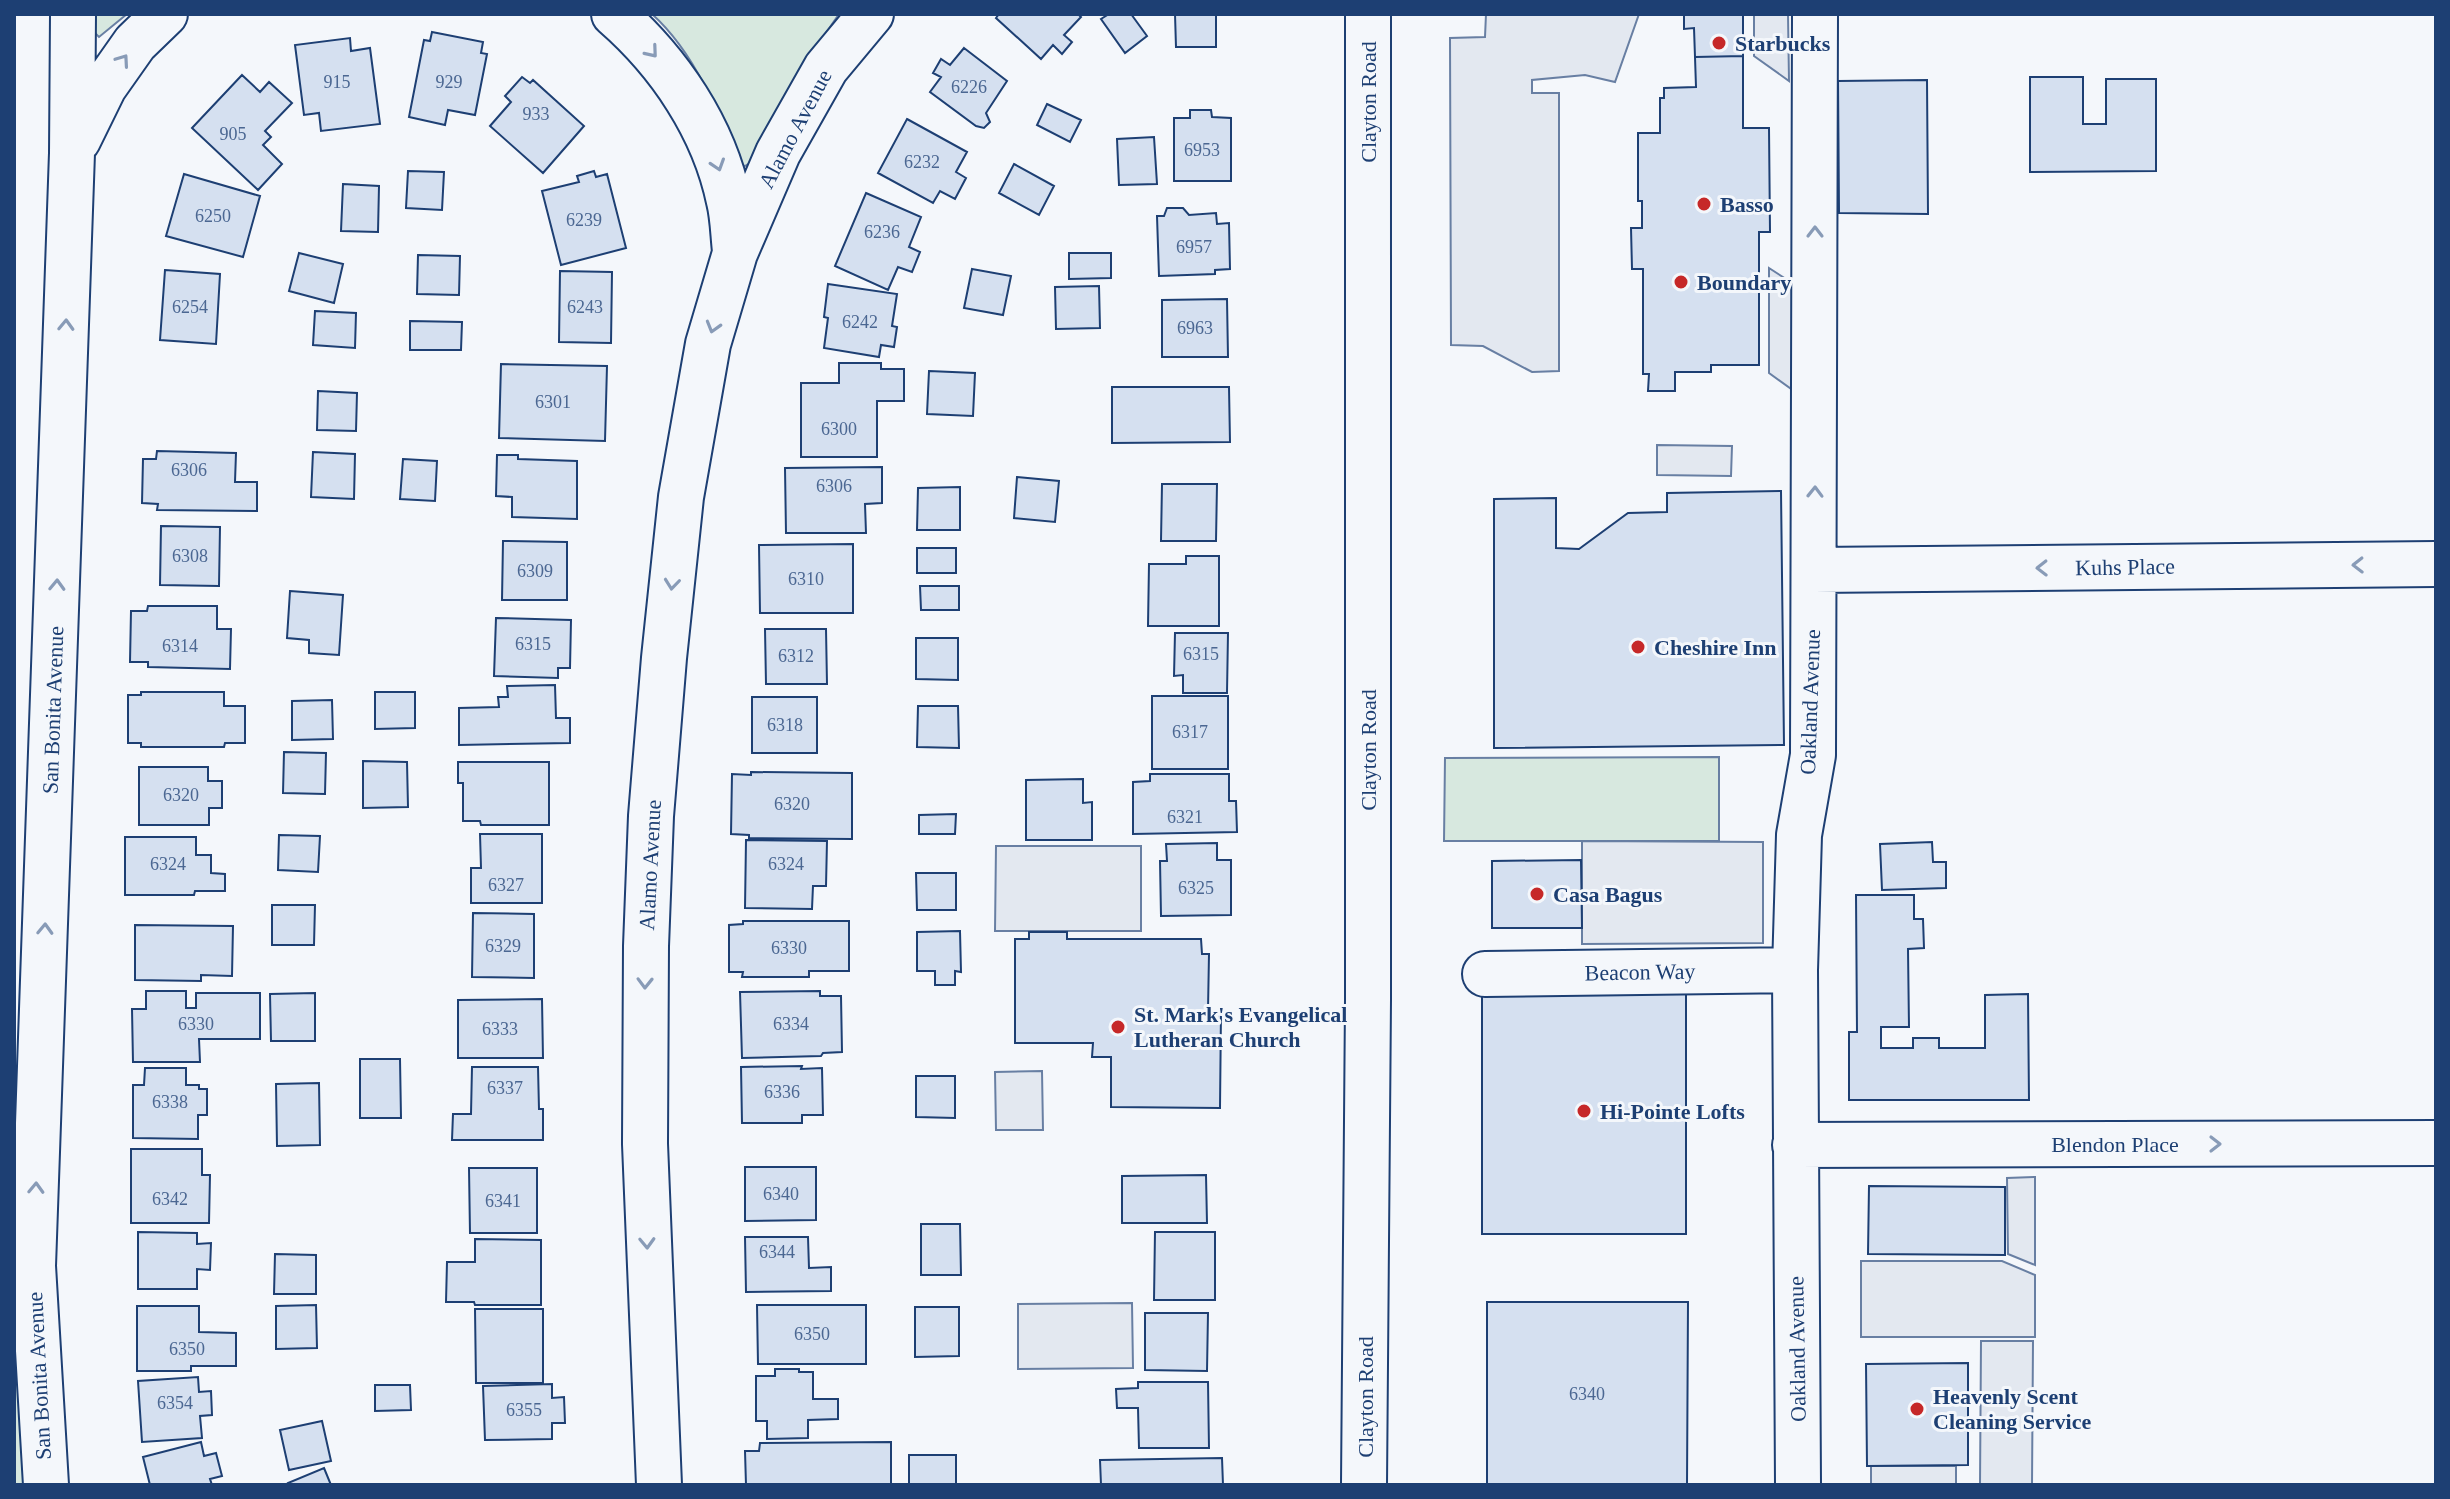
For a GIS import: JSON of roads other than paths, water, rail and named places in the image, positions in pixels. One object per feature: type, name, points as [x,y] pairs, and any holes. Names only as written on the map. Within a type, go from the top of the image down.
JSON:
[{"type":"street","name":"San Bonita Avenue","points":[[46,1485],[33,1266],[72,153],[73,14]]},
{"type":"street","name":"San Bonita Avenue","points":[[72,153],[104,87],[135,43],[165,14]]},
{"type":"street","name":"Alamo Avenue","points":[[614,14],[640,36],[676,80],[712,146],[729,201],[735,253]]},
{"type":"street","name":"Alamo Avenue","points":[[659,1485],[648,1257],[644,1083],[646,946],[651,816],[681,497],[708,344],[735,253],[778,153],[826,68],[871,14]]},
{"type":"street","name":"Clayton Road","points":[[1364,1485],[1368,1000],[1368,14]]},
{"type":"street","name":"Oakland Avenue","points":[[1798,1485],[1795,970],[1799,835],[1813,755],[1815,14]]},
{"type":"street","name":"Kuhs Place","points":[[1814,570],[2436,564]]},
{"type":"street","name":"Beacon Way","points":[[1485,974],[1795,970]]},
{"type":"street","name":"Blendon Place","points":[[1795,1145],[2436,1143]]},
{"type":"street","name":"San Bonita Avenue","points":[[14,1315],[33,1266]]},
{"type":"place","name":"Starbucks","points":[[1719,43]]},
{"type":"place","name":"Basso","points":[[1704,204]]},
{"type":"place","name":"Boundary","points":[[1681,282]]},
{"type":"place","name":"Cheshire Inn","points":[[1638,647]]},
{"type":"place","name":"Casa Bagus","points":[[1537,894]]},
{"type":"place","name":"St. Mark's Evangelical Lutheran Church","points":[[1118,1027]]},
{"type":"place","name":"Hi-Pointe Lofts","points":[[1584,1111]]},
{"type":"place","name":"Heavenly Scent Cleaning Service","points":[[1917,1409]]}]
